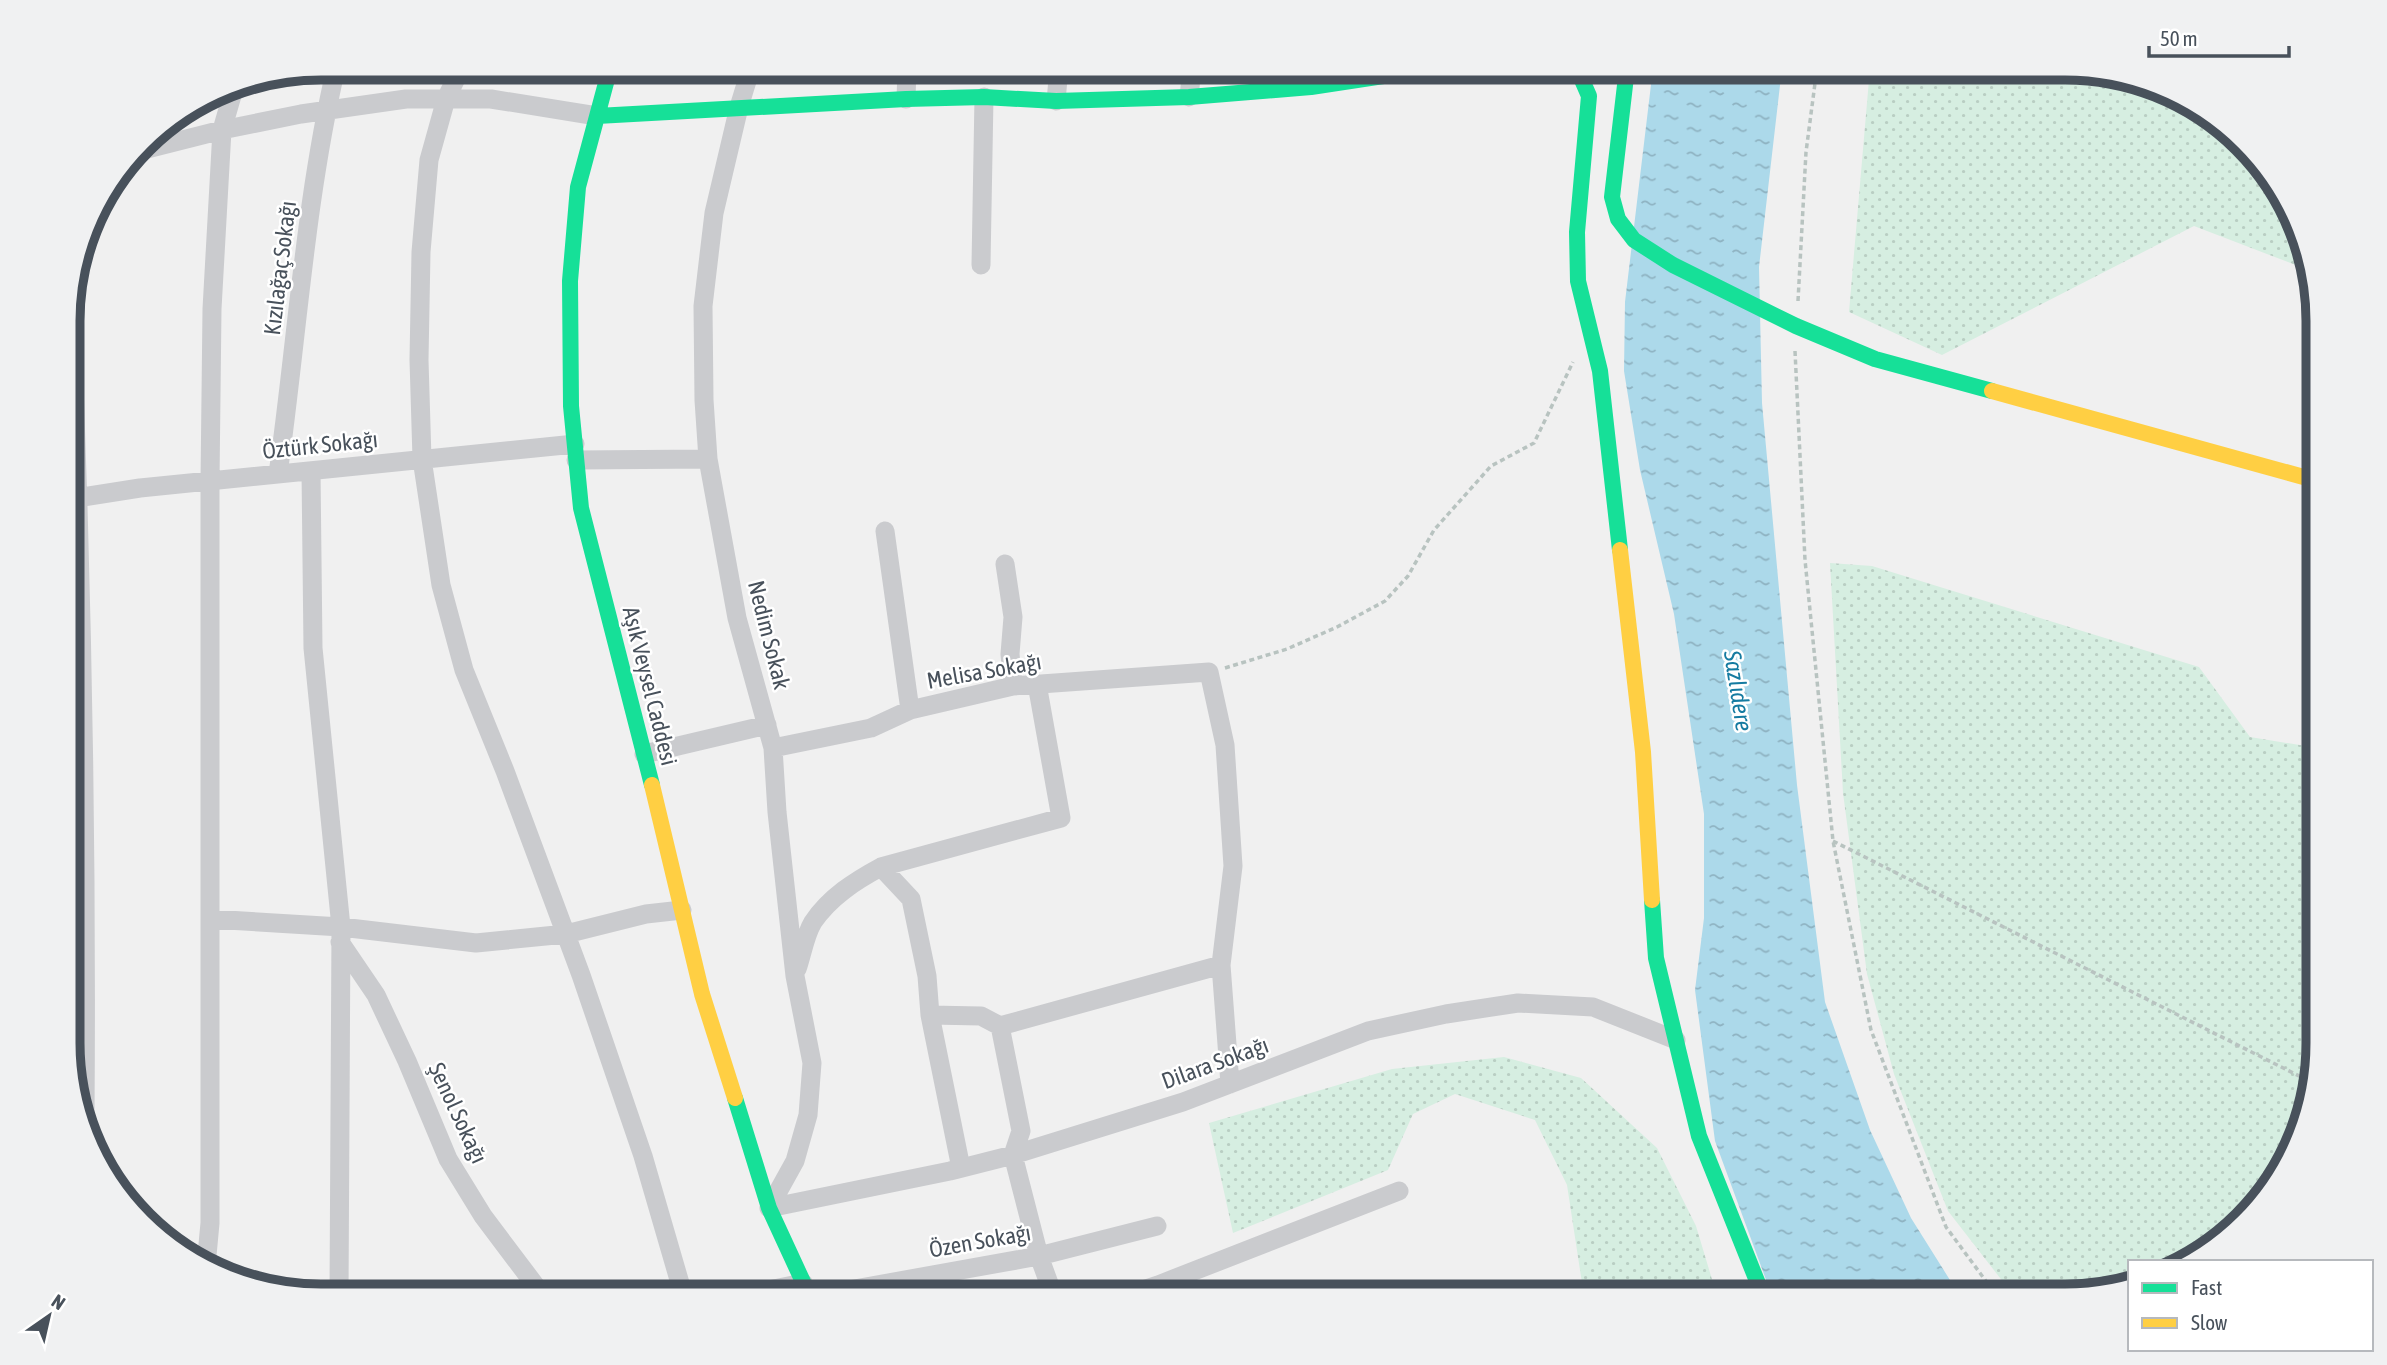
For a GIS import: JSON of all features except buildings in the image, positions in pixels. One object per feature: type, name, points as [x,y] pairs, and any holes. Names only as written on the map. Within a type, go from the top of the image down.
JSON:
[{"type":"street","name":"Kızılağaç Sokağı","points":[[278,474],[312,203],[333,80]]},
{"type":"street","points":[[455,80],[446,99],[429,160],[421,253],[419,360],[422,459],[441,585],[464,670],[566,934],[643,1156],[680,1284]]},
{"type":"street","name":"Aşık Veysel Caddesi","points":[[607,80],[579,187],[570,281],[571,406],[582,508],[702,994],[769,1208],[803,1284]]},
{"type":"street","name":"Nedim Sokak","points":[[747,80],[714,213],[703,306],[704,400],[708,459],[737,618],[773,748],[777,812],[795,976],[812,1063],[808,1115],[795,1161],[769,1208]]},
{"type":"street","points":[[906,99],[907,80]]},
{"type":"street","points":[[1056,101],[1058,80]]},
{"type":"street","points":[[1189,97],[1191,80]]},
{"type":"street","points":[[156,147],[222,130],[326,110],[406,99],[491,99],[597,116],[906,99],[984,97],[1056,101],[1189,97],[1299,80]]},
{"type":"street","points":[[1582,80],[1589,96],[1577,232],[1577,281],[1600,371],[1643,752],[1656,958],[1699,1136],[1758,1284]]},
{"type":"street","points":[[1626,80],[1612,197],[1618,219],[1634,240],[1681,269],[1796,326],[1875,359],[2306,478]]},
{"type":"street","points":[[981,265],[984,97]]},
{"type":"street","points":[[207,1255],[210,1223],[212,309],[222,130],[231,98]]},
{"type":"street","name":"Öztürk Sokağı","points":[[80,497],[422,459],[575,452],[708,459]]},
{"type":"street","points":[[311,471],[313,648],[341,935],[340,1284]]},
{"type":"street","points":[[885,531],[910,710]]},
{"type":"street","points":[[1005,564],[1013,617],[1010,654],[1013,686]]},
{"type":"street","points":[[1209,672],[1225,745],[1233,866],[1221,965],[1230,1084]]},
{"type":"street","name":"Melisa Sokağı","points":[[773,748],[871,728],[910,710],[1013,686],[1209,672]]},
{"type":"street","points":[[795,976],[812,923],[837,895],[861,878],[881,867],[1061,818],[1037,684]]},
{"type":"street","points":[[80,720],[86,987],[85,1092]]},
{"type":"street","points":[[644,754],[767,725]]},
{"type":"street","points":[[881,867],[911,899],[927,976],[930,1015],[961,1168]]},
{"type":"street","points":[[210,919],[341,935],[475,943],[566,934],[646,914],[682,911]]},
{"type":"street","name":"Şenol Sokağı","points":[[341,935],[376,995],[448,1159],[483,1216],[534,1284]]},
{"type":"street","points":[[930,1015],[981,1016],[1000,1026],[1221,965]]},
{"type":"street","name":"Dilara Sokağı","points":[[769,1208],[1013,1155],[1183,1102],[1368,1031],[1446,1014],[1518,1003],[1593,1007],[1675,1040]]},
{"type":"street","points":[[1000,1026],[1021,1131],[1013,1155],[1039,1256],[1049,1284]]},
{"type":"street","points":[[1161,1284],[1399,1191]]},
{"type":"street","name":"Özen Sokağı","points":[[847,1284],[1039,1256],[1157,1226]]},
{"type":"path","points":[[1815,80],[1806,152],[1794,362],[1805,560],[1833,841],[1871,1030],[1946,1227],[1988,1284]]},
{"type":"path","points":[[1209,672],[1287,649],[1337,627],[1385,601],[1408,576],[1434,530],[1491,466],[1534,443],[1588,329]]},
{"type":"path","points":[[1833,841],[2304,1078]]},
{"type":"green space","points":[[1869,80],[2066,80],[2128,89],[2158,99],[2199,121],[2224,140],[2247,163],[2282,215],[2300,267],[2194,226],[1942,355],[1849,312]]},
{"type":"green space","points":[[1830,563],[1872,566],[2199,667],[2250,737],[2306,746],[2306,1059],[2302,1091],[2294,1121],[2274,1164],[2257,1190],[2224,1225],[2172,1260],[2128,1260],[2128,1276],[2081,1284],[2005,1284],[1948,1211],[1894,1074],[1867,974],[1843,793]]},
{"type":"green space","points":[[1504,1057],[1581,1078],[1657,1148],[1696,1226],[1713,1284],[1582,1284],[1567,1185],[1535,1120],[1455,1094],[1413,1114],[1388,1170],[1233,1233],[1209,1123],[1392,1069]]},
{"type":"water","name":"Sazlıdere","points":[[1652,80],[1781,80],[1759,267],[1762,403],[1797,785],[1825,1002],[1870,1130],[1911,1218],[1952,1284],[1768,1284],[1715,1141],[1695,990],[1704,918],[1704,814],[1674,614],[1640,470],[1624,371],[1625,302]]},
{"type":"traffic: fast","points":[[607,80],[578,187],[570,281],[571,406],[581,508],[652,785]]},
{"type":"traffic: fast","points":[[597,116],[906,99],[984,97],[1056,101],[1189,97],[1311,87],[1357,80]]},
{"type":"traffic: fast","points":[[1582,80],[1589,96],[1577,232],[1578,281],[1600,371],[1620,550]]},
{"type":"traffic: fast","points":[[1626,80],[1612,197],[1618,219],[1634,240],[1673,265],[1796,326],[1875,359],[1992,391]]},
{"type":"traffic: fast","points":[[1652,900],[1656,958],[1699,1136],[1758,1284]]},
{"type":"traffic: fast","points":[[735,1098],[769,1208],[804,1284]]},
{"type":"traffic: slow","points":[[1992,391],[2306,478]]},
{"type":"traffic: slow","points":[[1620,550],[1643,752],[1652,900]]},
{"type":"traffic: slow","points":[[652,785],[702,994],[735,1098]]}]
